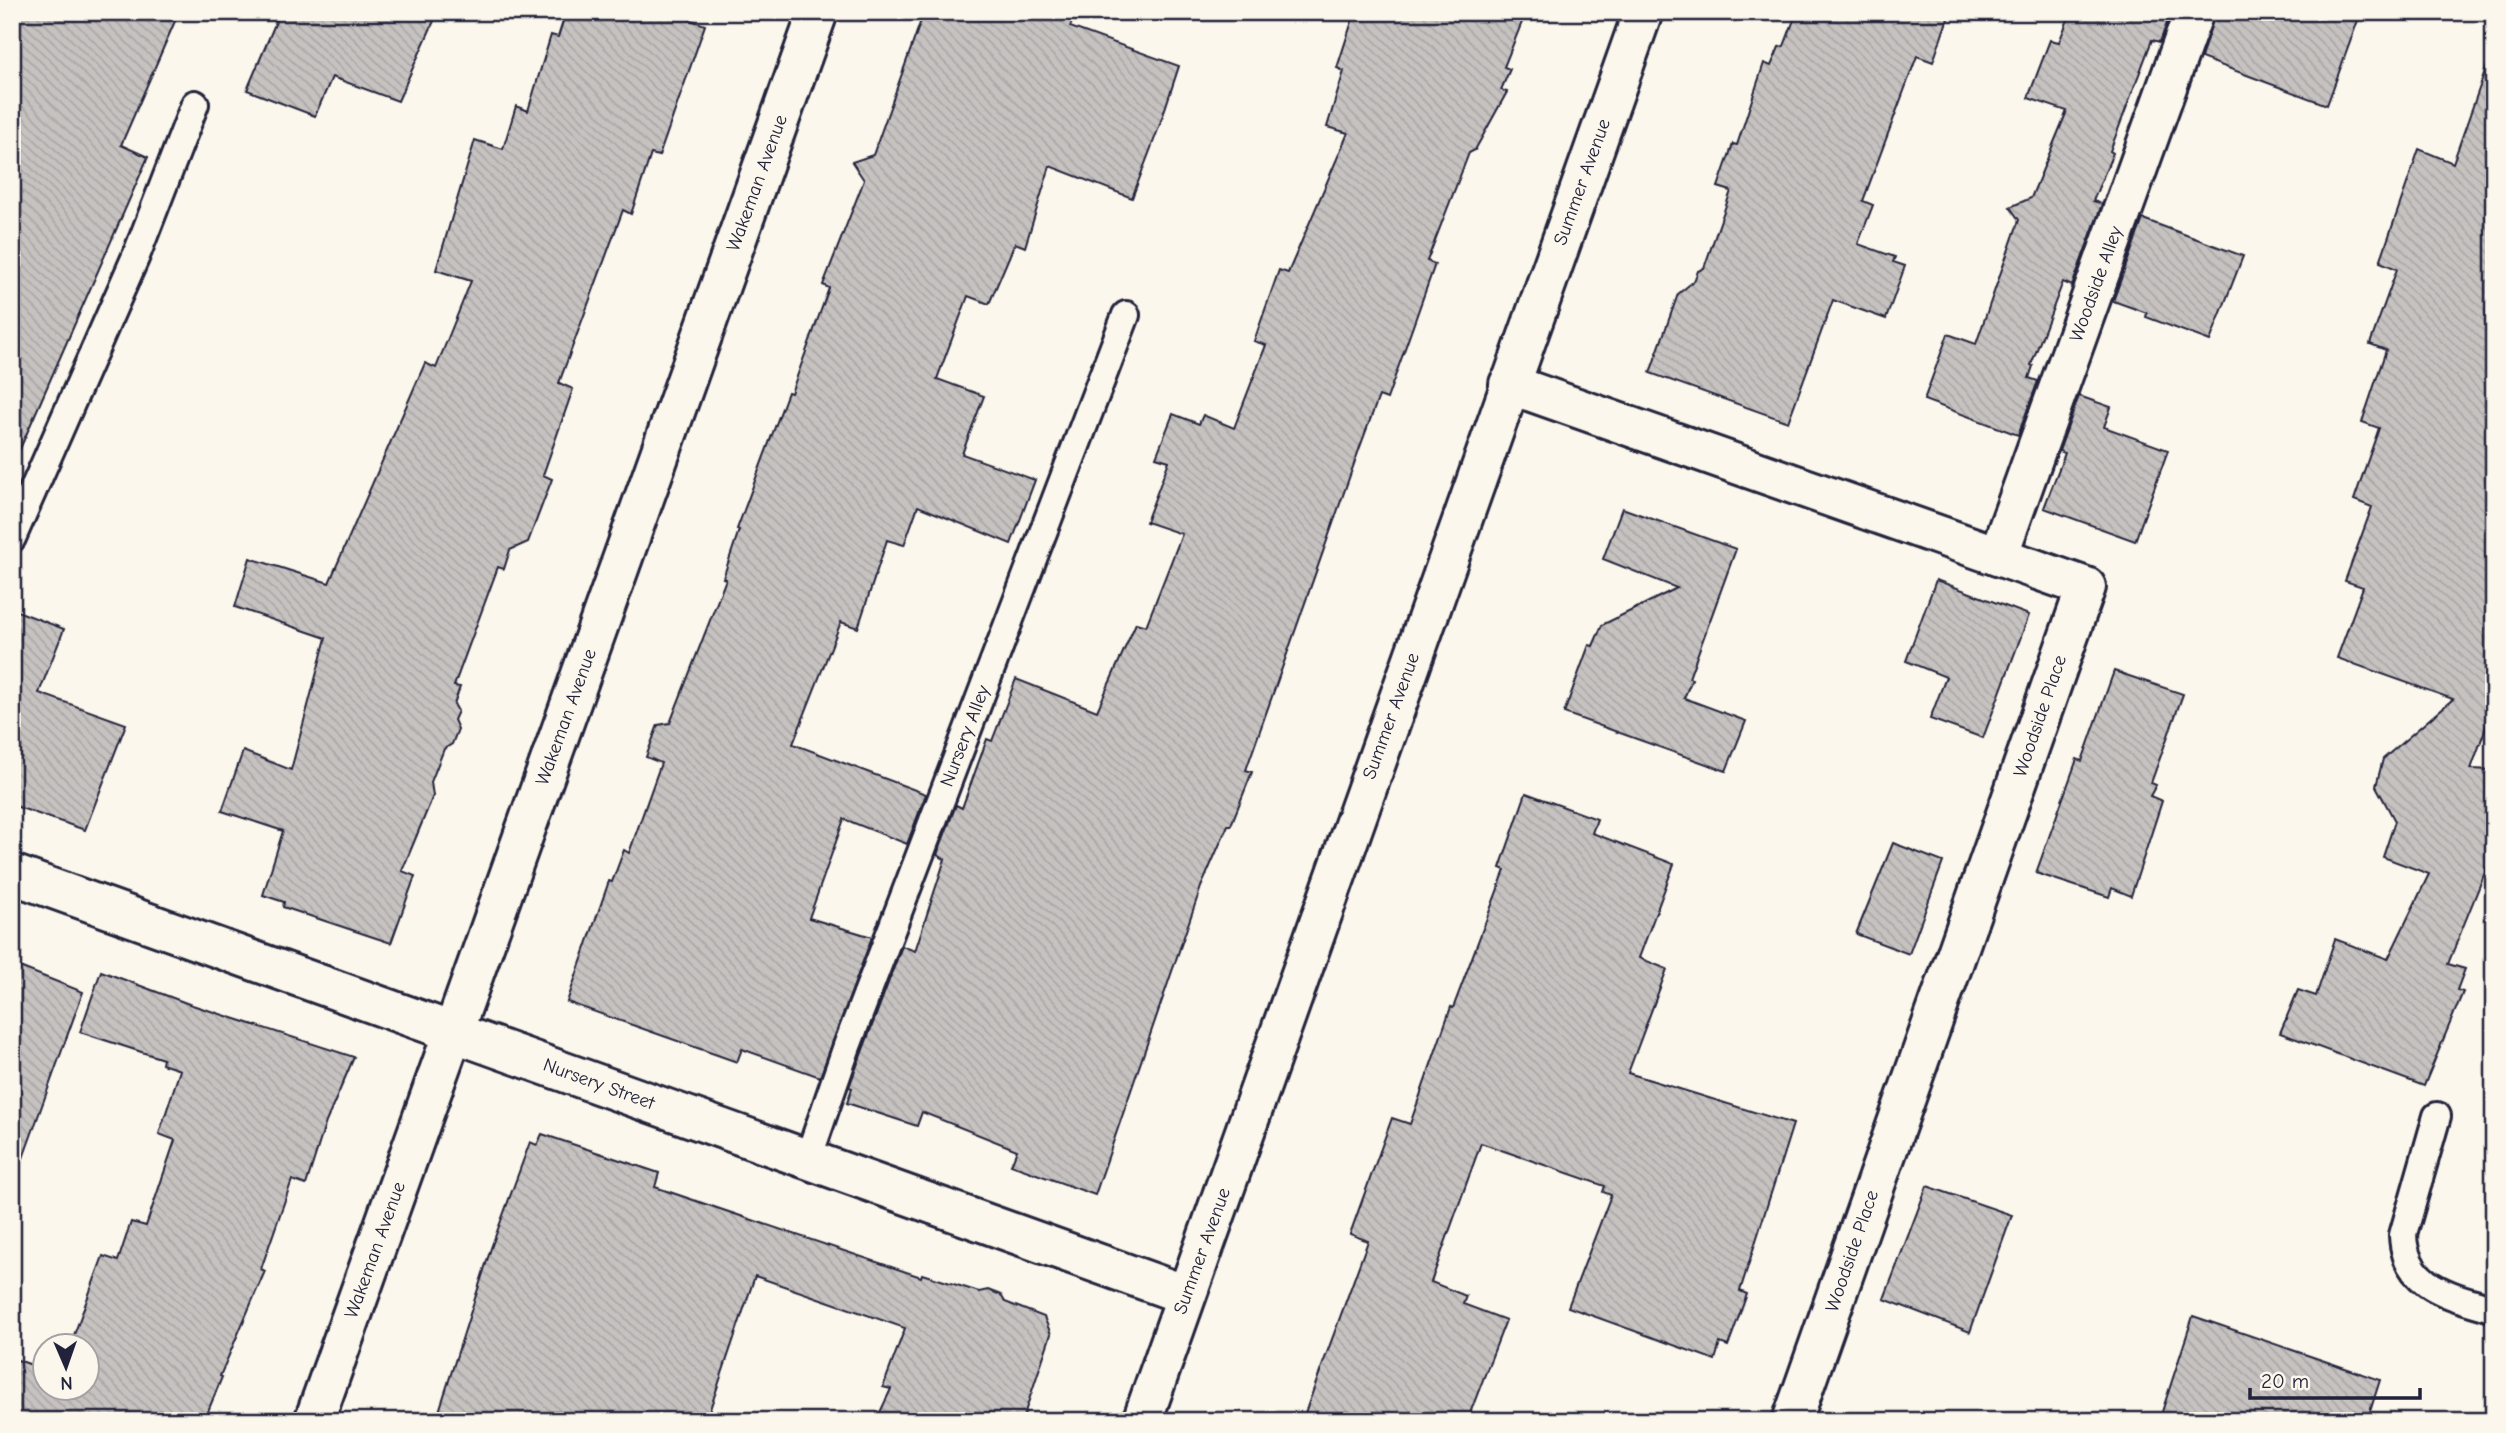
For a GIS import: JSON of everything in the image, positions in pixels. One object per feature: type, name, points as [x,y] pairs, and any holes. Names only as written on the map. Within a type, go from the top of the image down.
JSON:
[{"type":"street","name":"Wakeman Avenue","points":[[314,1421],[818,12]]},
{"type":"street","name":"Summer Avenue","points":[[1142,1421],[1643,12]]},
{"type":"street","name":"Woodside Alley","points":[[1998,556],[2194,12]]},
{"type":"street","name":"Woodside Place","points":[[1509,384],[2086,587],[1792,1421]]},
{"type":"street","name":"Nursery Street","points":[[12,874],[1186,1295]]},
{"type":"lane","points":[[15,531],[136,256],[195,104]]},
{"type":"lane","name":"Nursery Alley","points":[[808,1159],[847,1046],[1126,315]]},
{"type":"lane","points":[[2437,1116],[2403,1235],[2404,1253],[2420,1278],[2435,1290],[2494,1308]]},
{"type":"building","points":[[12,12],[179,12],[121,145],[148,157],[12,467]]},
{"type":"building","points":[[280,12],[438,12],[398,101],[332,77],[315,116],[247,90]]},
{"type":"building","points":[[566,12],[669,12],[705,25],[659,156],[651,154],[631,214],[623,210],[559,383],[573,389],[543,475],[552,479],[528,542],[510,550],[504,569],[498,567],[454,686],[460,687],[454,704],[458,711],[454,720],[458,729],[452,744],[444,749],[431,782],[433,796],[402,871],[415,876],[391,943],[283,907],[284,902],[263,895],[283,831],[222,811],[243,751],[291,770],[326,638],[235,607],[250,558],[329,583],[425,363],[436,368],[471,281],[436,270],[475,140],[503,149],[516,106],[528,111],[551,35],[558,37]]},
{"type":"building","points":[[924,12],[1076,12],[1070,27],[1179,66],[1132,198],[1050,166],[1025,247],[1015,243],[989,304],[968,296],[937,379],[984,396],[962,454],[1035,480],[1011,544],[918,506],[904,545],[887,540],[858,628],[841,622],[793,744],[926,794],[907,844],[844,819],[809,918],[872,937],[820,1077],[742,1049],[737,1062],[567,1002],[609,881],[612,882],[624,850],[629,853],[661,763],[646,757],[658,725],[670,723],[726,579],[723,578],[739,530],[737,529],[829,288],[823,285],[864,180],[852,162],[873,155]]},
{"type":"building","points":[[1355,12],[1526,12],[1504,67],[1510,69],[1501,90],[1507,92],[1475,150],[1469,153],[1427,261],[1435,264],[1408,340],[1387,399],[1379,396],[1360,447],[1246,770],[1252,772],[1231,825],[1228,825],[1201,887],[1095,1195],[1011,1165],[1017,1150],[922,1112],[917,1126],[847,1103],[852,1088],[849,1087],[902,946],[915,951],[945,859],[937,855],[956,805],[962,808],[987,739],[992,741],[1016,679],[1097,711],[1136,623],[1146,626],[1182,534],[1146,522],[1169,461],[1156,457],[1173,414],[1199,424],[1203,415],[1234,428],[1266,345],[1254,341],[1279,270],[1288,273],[1348,133],[1327,127],[1344,71],[1337,68]]},
{"type":"building","points":[[1797,12],[1950,12],[1933,62],[1917,56],[1863,201],[1873,205],[1858,244],[1895,257],[1893,262],[1905,266],[1886,319],[1833,300],[1788,422],[1650,373],[1678,294],[1694,281],[1698,271],[1704,268],[1731,191],[1718,187],[1733,144],[1737,145],[1764,63],[1771,66],[1779,47],[1784,46]]},
{"type":"building","points":[[2071,12],[2171,12],[2160,42],[2152,40],[2110,151],[2113,153],[2093,201],[2102,204],[2072,286],[2063,282],[2031,365],[2033,366],[2029,378],[2038,381],[2018,435],[1924,400],[1948,334],[1976,344],[2019,220],[2010,207],[2031,198],[2067,111],[2028,98],[2050,40],[2059,42]]},
{"type":"building","points":[[2215,12],[2361,12],[2327,105],[2201,58]]},
{"type":"building","points":[[2487,66],[2494,67],[2494,713],[2491,713],[2471,769],[2494,770],[2494,850],[2448,964],[2465,969],[2457,990],[2463,992],[2424,1086],[2280,1033],[2298,990],[2316,996],[2335,939],[2388,959],[2429,874],[2383,857],[2395,821],[2376,786],[2383,759],[2453,699],[2337,658],[2363,587],[2345,581],[2372,507],[2354,500],[2379,428],[2362,422],[2386,350],[2370,344],[2397,269],[2380,262],[2419,149],[2453,163]]},
{"type":"building","points":[[2143,219],[2243,256],[2210,341],[2146,317],[2147,313],[2113,301]]},
{"type":"building","points":[[2079,396],[2111,407],[2104,427],[2168,450],[2135,541],[2044,508],[2065,453],[2059,451]]},
{"type":"building","points":[[1622,508],[1736,549],[1684,698],[1746,721],[1726,771],[1564,713],[1589,645],[1593,646],[1602,625],[1677,588],[1603,559]]},
{"type":"building","points":[[1936,580],[2029,615],[1983,738],[1930,719],[1946,677],[1906,661]]},
{"type":"building","points":[[12,609],[64,629],[39,693],[126,724],[85,830],[12,805]]},
{"type":"building","points":[[2114,671],[2183,694],[2151,783],[2156,785],[2150,796],[2162,801],[2131,896],[2112,888],[2109,897],[2036,873],[2077,759],[2082,761]]},
{"type":"building","points":[[1526,793],[1597,819],[1592,833],[1674,864],[1639,958],[1667,969],[1628,1073],[1793,1124],[1740,1291],[1747,1294],[1728,1346],[1720,1343],[1715,1360],[1568,1307],[1611,1195],[1603,1192],[1605,1186],[1481,1143],[1431,1282],[1466,1296],[1463,1304],[1506,1320],[1467,1421],[1302,1421],[1368,1241],[1350,1234],[1392,1118],[1410,1124],[1451,1007],[1453,1008],[1505,870],[1500,868]]},
{"type":"building","points":[[1893,843],[1943,862],[1909,954],[1856,934]]},
{"type":"building","points":[[12,964],[83,992],[18,1172],[12,1171]]},
{"type":"building","points":[[101,971],[189,1004],[354,1057],[326,1122],[306,1185],[292,1180],[261,1269],[265,1271],[220,1376],[222,1377],[204,1421],[12,1421],[12,1358],[32,1365],[32,1402],[102,1402],[102,1332],[75,1332],[103,1256],[118,1261],[131,1222],[146,1226],[175,1140],[159,1134],[180,1070],[162,1064],[163,1059],[80,1032]]},
{"type":"building","points":[[542,1134],[659,1173],[655,1187],[921,1277],[922,1274],[979,1292],[988,1290],[1001,1295],[1005,1302],[1044,1317],[1051,1334],[1022,1421],[876,1421],[891,1389],[883,1387],[905,1328],[755,1276],[706,1421],[436,1421],[491,1248],[530,1142],[537,1145]]},
{"type":"building","points":[[1927,1186],[2012,1215],[1970,1332],[1884,1299]]},
{"type":"building","points":[[2193,1316],[2380,1380],[2367,1421],[2159,1421]]}]
